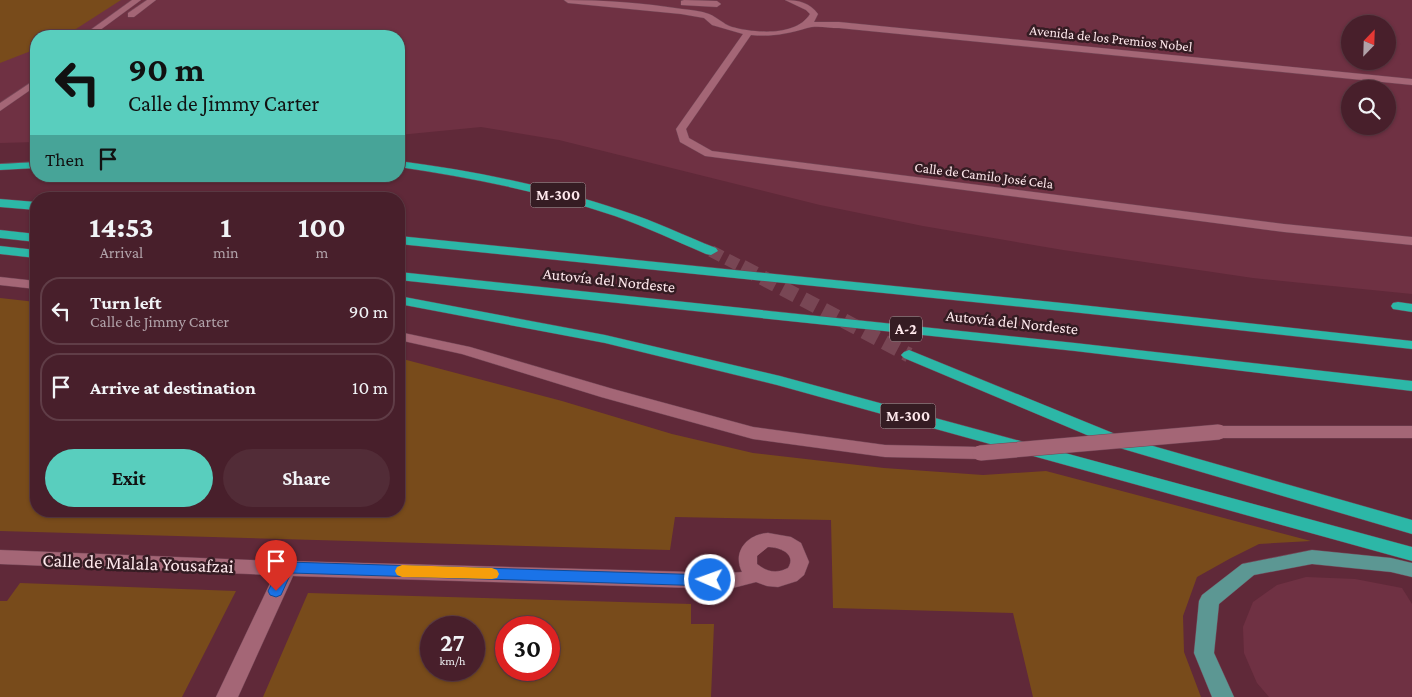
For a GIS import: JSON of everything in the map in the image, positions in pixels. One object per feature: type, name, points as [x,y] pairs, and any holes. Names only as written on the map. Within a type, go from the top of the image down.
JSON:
[{"type":"highway","points":[[0,167],[30,165]]},
{"type":"highway","name":"M-300","points":[[405,165],[450,170],[522,185],[590,204],[653,226],[711,252]]},
{"type":"highway","points":[[0,203],[30,206]]},
{"type":"highway","points":[[0,234],[30,237]]},
{"type":"highway","name":"Autovía del Nordeste","points":[[405,241],[1072,308],[1412,345]]},
{"type":"highway","points":[[0,250],[30,253]]},
{"type":"highway","name":"Autovía del Nordeste","points":[[405,277],[1075,346],[1412,386]]},
{"type":"highway","name":"M-300","points":[[405,301],[605,339],[780,381],[1412,554]]},
{"type":"highway","points":[[909,355],[1120,442],[1412,527]]},
{"type":"main road","points":[[1223,697],[1204,653],[1209,601],[1249,568],[1312,557],[1391,565],[1412,570]]},
{"type":"street","points":[[94,30],[137,0]]},
{"type":"street","points":[[110,30],[152,0]]},
{"type":"street","points":[[568,0],[682,11],[707,16],[709,9],[728,0]]},
{"type":"street","points":[[653,0],[717,4]]},
{"type":"street","name":"Avenida de los Premios Nobel","points":[[789,0],[809,8],[814,14],[842,20],[1412,75]]},
{"type":"street","points":[[808,25],[813,20],[814,14]]},
{"type":"street","name":"Avenida de los Premios Nobel","points":[[707,16],[711,22],[719,26],[748,33],[782,32],[808,25],[848,26],[1412,82]]},
{"type":"street","name":"Calle de Camilo José Cela","points":[[748,33],[681,129],[684,140],[695,148],[709,154],[1274,227],[1412,240]]},
{"type":"street","points":[[0,95],[30,79]]},
{"type":"street","points":[[0,108],[30,81]]},
{"type":"street","points":[[0,281],[30,284]]},
{"type":"street","points":[[405,337],[465,350],[607,393],[753,433],[885,451],[980,453],[1219,432],[1412,432]]},
{"type":"street","name":"Calle de Malala Yousafzai","points":[[0,557],[287,568],[729,581],[743,580],[755,575]]},
{"type":"street","points":[[227,697],[287,568]]},
{"type":"shaded area","points":[[0,0],[1412,0],[1412,294],[1253,278],[1063,250],[923,226],[820,205],[559,140],[481,127],[405,134],[405,30],[30,30],[30,142],[0,143]]},
{"type":"shaded area","points":[[0,0],[121,0],[74,30],[30,30],[30,51],[0,63]]},
{"type":"shaded area","points":[[0,298],[30,301],[30,517],[405,517],[405,360],[562,401],[672,434],[753,453],[884,468],[983,475],[1046,471],[1311,541],[1259,544],[1197,577],[1183,616],[1184,652],[1201,697],[1033,697],[1013,613],[833,608],[831,520],[675,517],[670,550],[0,531]]},
{"type":"shaded area","points":[[1306,577],[1355,579],[1402,588],[1412,604],[1412,697],[1269,697],[1257,683],[1244,653],[1243,627],[1253,602],[1277,585]]},
{"type":"shaded area","points":[[20,583],[236,591],[182,697],[0,697],[0,601],[7,601]]},
{"type":"shaded area","points":[[308,593],[691,604],[691,624],[714,624],[711,697],[263,697]]},
{"type":"tunnel","points":[[711,251],[744,268]]},
{"type":"tunnel","points":[[742,267],[909,355]]},
{"type":"slow traffic","points":[[402,571],[492,574]]},
{"type":"route","points":[[276,591],[287,568],[710,580]]}]
